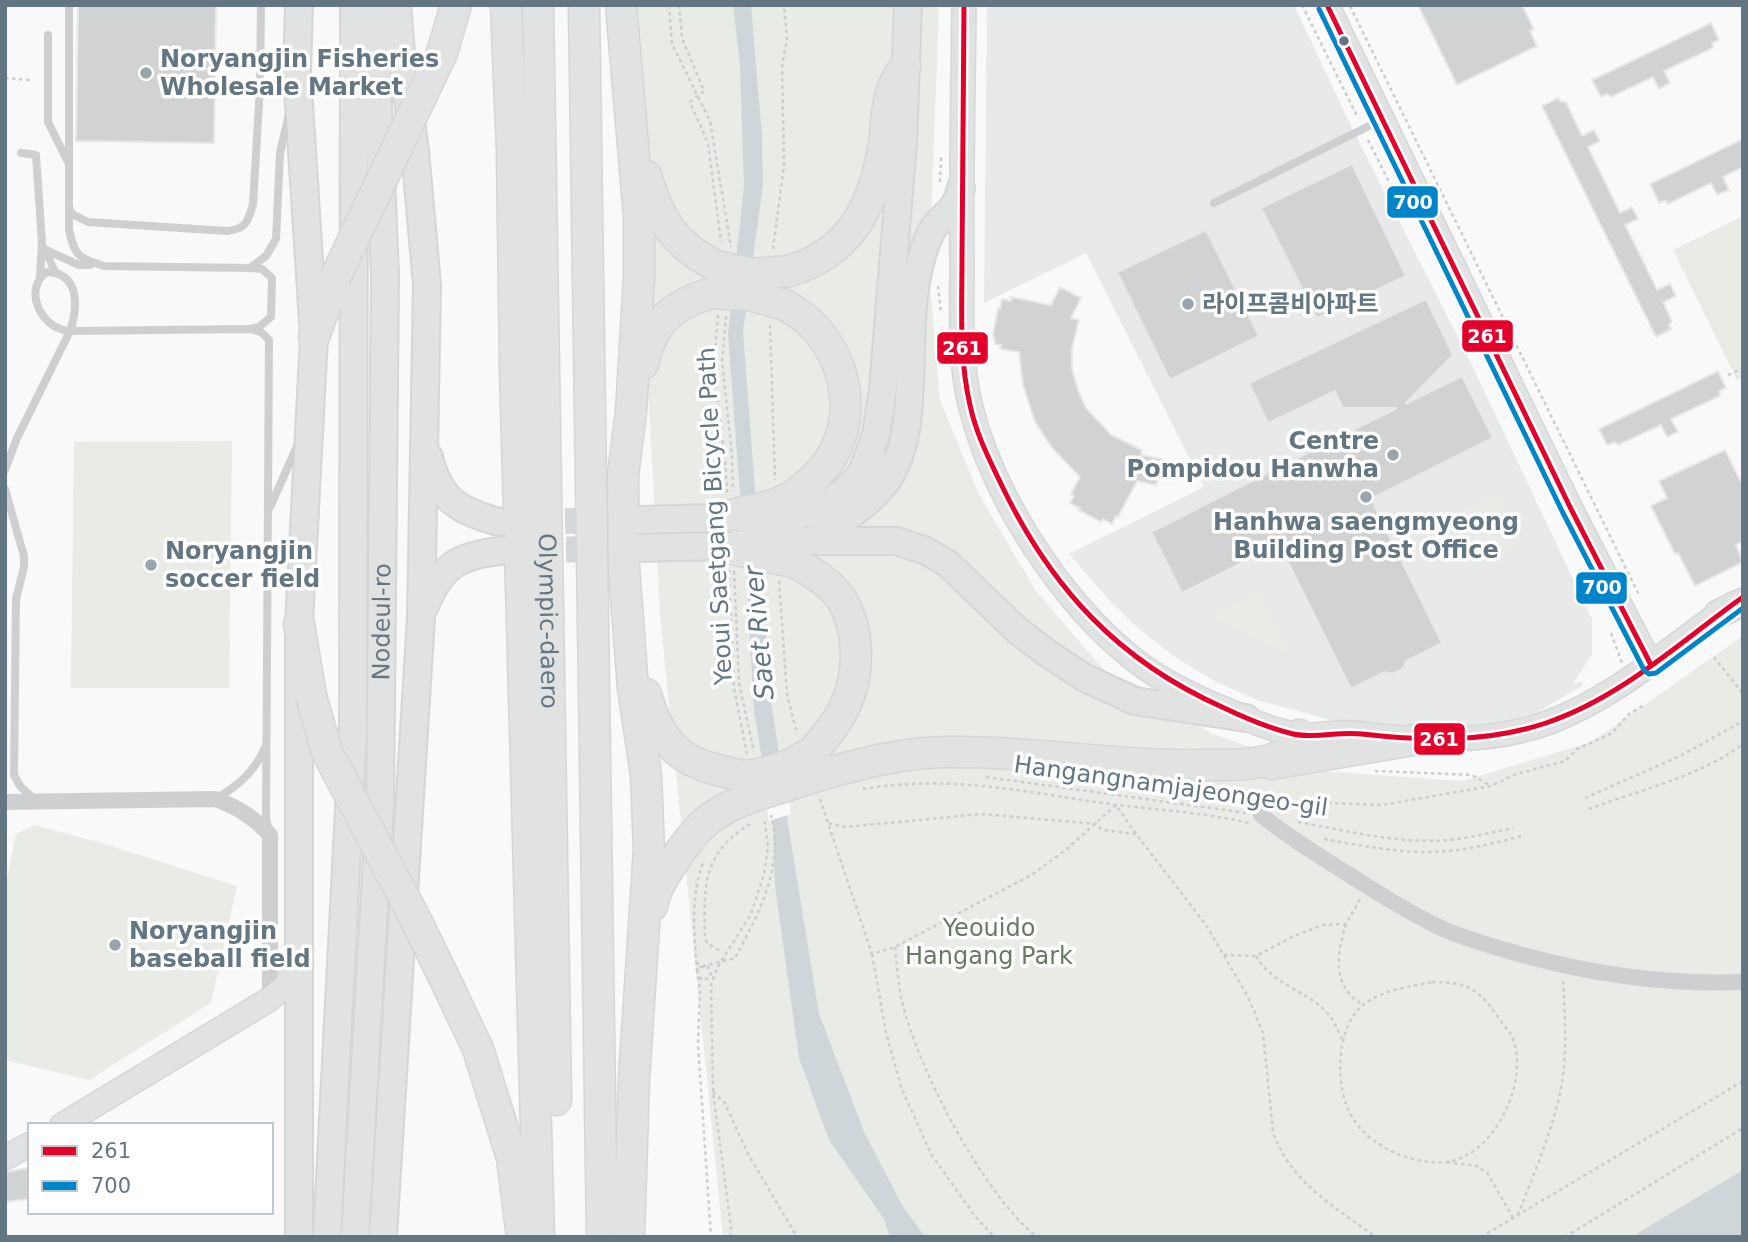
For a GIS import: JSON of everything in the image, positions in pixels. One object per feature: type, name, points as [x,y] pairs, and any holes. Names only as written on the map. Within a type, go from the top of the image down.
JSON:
[{"type":"highway","points":[[314,337],[335,278],[442,53],[456,5]]},
{"type":"highway","points":[[506,5],[539,1237]]},
{"type":"highway","name":"Olympic-daero","points":[[538,5],[559,1237]]},
{"type":"highway","name":"Olympic-daero","points":[[584,5],[602,1237]]},
{"type":"highway","points":[[621,5],[639,216],[639,278],[631,412],[623,475],[626,623],[646,775],[649,849],[634,1079],[629,1237]]},
{"type":"highway","points":[[631,412],[647,345],[660,323],[676,308],[721,280],[753,274],[781,261],[807,266],[844,240],[860,221],[872,195],[882,158],[892,91],[905,66]]},
{"type":"highway","points":[[633,144],[666,227],[721,280],[777,312],[807,320],[833,354],[843,378],[847,400],[845,422],[838,444],[792,531]]},
{"type":"highway","points":[[725,530],[774,505],[816,574],[841,598],[852,623],[856,653],[854,679],[845,705],[812,764]]},
{"type":"highway","points":[[725,530],[792,531]]},
{"type":"highway","points":[[626,623],[659,731],[673,749],[693,763],[756,792]]},
{"type":"highway","points":[[299,624],[311,696],[327,752],[418,922],[478,1049],[512,1158],[522,1237]]},
{"type":"highway","points":[[1173,766],[1263,761],[1279,757],[1290,749],[1299,735]]},
{"type":"highway","points":[[643,948],[655,891],[688,839],[708,818],[727,806],[812,764],[950,752],[1009,753],[1241,770],[1419,739]]},
{"type":"main road","points":[[299,5],[297,73],[314,337],[299,624],[299,1237]]},
{"type":"main road","name":"Nodeul-ro","points":[[327,1237],[353,731],[354,5]]},
{"type":"main road","name":"Nodeul-ro","points":[[355,1237],[380,806],[385,276],[374,5]]},
{"type":"main road","points":[[383,1237],[421,617],[427,285],[415,150],[397,5]]},
{"type":"main road","points":[[862,473],[876,434],[883,389],[903,142],[908,5]]},
{"type":"main road","points":[[964,5],[951,195],[962,337],[971,406],[980,438],[1029,538],[1063,587],[1096,625],[1134,660],[1189,693],[1246,719]]},
{"type":"main road","points":[[1327,5],[1570,507],[1651,665]]},
{"type":"main road","points":[[792,531],[847,490],[874,453],[883,431],[895,357],[906,256],[915,231],[951,195]]},
{"type":"main road","points":[[792,531],[863,506],[887,481],[897,460],[907,411],[916,279],[923,252],[933,230],[954,207],[951,195]]},
{"type":"main road","points":[[425,439],[436,478],[454,504],[471,514],[499,522]]},
{"type":"main road","points":[[640,520],[725,530]]},
{"type":"main road","points":[[640,548],[725,530]]},
{"type":"main road","points":[[792,531],[896,541],[924,551],[947,563],[1017,630],[1085,678],[1135,701],[1246,719],[1299,735],[1347,732],[1419,739],[1491,735],[1548,722],[1630,681],[1718,614],[1743,599]]},
{"type":"main road","points":[[421,617],[435,582],[448,568],[462,558],[501,551]]},
{"type":"main road","points":[[65,1123],[270,999],[287,984],[298,961]]},
{"type":"main road","points":[[270,999],[299,1016]]},
{"type":"main road","points":[[5,1158],[28,1145]]},
{"type":"street","points":[[5,802],[215,799],[235,806],[254,818],[271,835],[270,999]]},
{"type":"street","points":[[1259,820],[1281,830],[1402,908],[1444,929],[1490,946],[1561,966],[1649,980],[1743,982]]},
{"type":"lane","points":[[69,5],[69,230],[74,251],[82,260],[104,266]]},
{"type":"lane","points":[[69,207],[72,214],[88,222],[239,230],[248,220],[253,204],[260,87],[261,5]]},
{"type":"lane","points":[[48,35],[48,122],[69,165]]},
{"type":"lane","points":[[250,268],[266,256],[276,239],[280,153],[297,73]]},
{"type":"lane","points":[[1214,203],[1382,120]]},
{"type":"lane","points":[[21,153],[36,155],[44,247],[36,298],[43,318],[59,330],[250,329],[259,327],[271,317],[272,278],[262,268],[79,265],[44,247]]},
{"type":"lane","points":[[44,247],[55,272]]},
{"type":"lane","points":[[5,470],[17,438],[74,319],[76,297],[72,285],[64,276],[55,272],[40,276]]},
{"type":"lane","points":[[250,329],[261,332],[269,340],[266,819],[271,835]]},
{"type":"lane","points":[[269,511],[310,417]]},
{"type":"lane","points":[[5,489],[24,556],[16,599],[14,775],[20,786],[37,802]]},
{"type":"lane","points":[[215,799],[244,779],[257,765],[266,746]]},
{"type":"path","name":"Yeoui Saetgang Bicycle Path","points":[[669,5],[673,44],[710,121],[731,242],[721,280],[722,361],[732,456],[725,530],[739,683],[756,792],[774,824],[771,878],[762,908],[735,958],[704,966],[697,971]]},
{"type":"path","points":[[781,261],[784,165],[782,66],[787,39],[784,5]]},
{"type":"path","points":[[1350,5],[1643,605]]},
{"type":"path","points":[[5,79],[30,80]]},
{"type":"path","points":[[941,157],[951,195]]},
{"type":"path","points":[[939,275],[941,315]]},
{"type":"path","points":[[777,312],[792,531],[787,694],[872,954],[886,1032],[901,1087],[931,1154],[975,1216],[994,1237]]},
{"type":"path","points":[[1728,376],[1743,368]]},
{"type":"path","points":[[1714,657],[1743,694]]},
{"type":"path","points":[[856,790],[900,783],[937,782],[992,786],[1116,804],[1259,820],[1275,801],[1382,805],[1491,786],[1517,774],[1565,761],[1577,749],[1612,733],[1629,714],[1644,705]]},
{"type":"path","points":[[1585,798],[1682,755],[1743,721]]},
{"type":"path","points":[[1588,808],[1705,766],[1743,744]]},
{"type":"path","points":[[1371,771],[1472,775],[1491,786]]},
{"type":"path","name":"Hangangnamjajeongeo-gil","points":[[985,776],[1259,820]]},
{"type":"path","points":[[719,950],[705,939],[704,890],[716,855],[733,834],[756,792]]},
{"type":"path","points":[[872,954],[895,947],[1033,874],[1096,824],[1116,804]]},
{"type":"path","points":[[1116,804],[1206,925],[1248,997],[1263,1033],[1273,1132],[1277,1145],[1311,1191],[1376,1237]]},
{"type":"path","points":[[828,822],[845,827],[982,814],[1096,824],[1102,831],[1136,834]]},
{"type":"path","name":"Hangangnamjajeongeo-gil","points":[[1294,821],[1386,838],[1425,841],[1450,840],[1513,828]]},
{"type":"path","points":[[1320,838],[1411,852],[1451,851],[1522,836]]},
{"type":"path","points":[[708,852],[698,876],[694,896],[696,963],[700,988],[698,1044],[711,1237]]},
{"type":"path","points":[[1363,1004],[1352,998],[1343,985],[1337,966],[1346,924],[1367,886]]},
{"type":"path","points":[[1224,956],[1256,956],[1292,937],[1323,925],[1346,924]]},
{"type":"path","points":[[895,947],[902,1001],[920,1053],[951,1120],[986,1180],[1025,1227],[1037,1237]]},
{"type":"path","points":[[1256,956],[1268,973],[1332,1018],[1342,1039]]},
{"type":"path","points":[[696,963],[710,970]]},
{"type":"path","points":[[700,988],[707,979],[711,964]]},
{"type":"path","points":[[1518,1215],[1552,1122],[1560,1091],[1565,1029],[1561,966]]},
{"type":"path","points":[[699,977],[707,979]]},
{"type":"path","points":[[1447,1162],[1469,1153],[1492,1133],[1505,1112],[1515,1087],[1517,1064],[1513,1038],[1487,1001],[1474,988],[1454,982],[1432,982],[1380,995],[1363,1004],[1349,1019],[1342,1039],[1343,1093],[1352,1118],[1371,1139],[1392,1153],[1418,1160],[1477,1166],[1488,1174],[1513,1218]]},
{"type":"path","points":[[711,1005],[713,1092],[731,1227],[730,1237]]},
{"type":"path","points":[[1481,1237],[1743,1081]]},
{"type":"path","points":[[713,1092],[725,1103],[747,1152],[797,1237]]},
{"type":"path","points":[[1565,1237],[1743,1128]]},
{"type":"shaded area","points":[[987,5],[1294,5],[1349,122],[1468,357],[1592,619],[1592,655],[1572,685],[1582,681],[1583,685],[1538,712],[1489,726],[1450,729],[1331,720],[1257,700],[1216,682],[1175,657],[1138,628],[1111,602],[1069,554],[1204,487],[1086,253],[984,303]]},
{"type":"green space","name":"Yeouido Hangang Park","points":[[628,5],[939,5],[929,273],[940,400],[979,495],[1036,591],[1102,668],[1213,734],[1320,771],[1462,781],[1591,742],[1743,636],[1743,1170],[1632,1237],[723,1237],[660,615]]},
{"type":"green space","points":[[1743,216],[1743,377],[1737,380],[1673,250]]},
{"type":"green space","name":"Noryangjin soccer field","points":[[232,441],[229,688],[71,688],[74,442]]},
{"type":"green space","points":[[1499,491],[1523,543],[1484,564],[1478,560],[1471,544],[1462,537],[1454,514]]},
{"type":"green space","points":[[1260,589],[1290,650],[1287,653],[1209,616],[1237,602],[1241,604]]},
{"type":"green space","name":"Noryangjin baseball field","points":[[34,825],[98,842],[237,886],[211,1003],[89,1080],[5,1060],[5,887],[16,834]]},
{"type":"water","name":"Saet River","points":[[733,5],[751,5],[762,136],[763,185],[743,332],[771,702],[787,818],[819,1014],[865,1134],[902,1205],[925,1237],[890,1237],[884,1219],[829,1140],[799,1058],[775,886],[773,826],[754,711],[728,333],[744,186],[740,65]]},
{"type":"water","points":[[1743,1170],[1743,1237],[1632,1237],[1646,1228]]},
{"type":"pier","points":[[783,758],[791,814],[769,821],[760,766]]},
{"type":"building","name":"Noryangjin Fisheries Wholesale Market","points":[[78,5],[216,5],[214,143],[76,141]]},
{"type":"building","points":[[1418,5],[1522,5],[1534,29],[1530,31],[1537,46],[1457,85]]},
{"type":"building","points":[[1711,23],[1719,40],[1712,43],[1713,48],[1664,71],[1670,83],[1659,89],[1653,77],[1611,97],[1607,94],[1601,97],[1592,80]]},
{"type":"building","points":[[1558,98],[1561,102],[1566,102],[1582,136],[1594,130],[1600,141],[1588,147],[1620,213],[1632,207],[1638,219],[1625,225],[1657,290],[1670,284],[1676,296],[1663,302],[1672,321],[1669,325],[1671,329],[1656,337],[1542,106]]},
{"type":"building","points":[[1743,139],[1743,167],[1723,177],[1729,190],[1717,195],[1711,183],[1668,204],[1666,200],[1659,203],[1650,184]]},
{"type":"building","points":[[1352,164],[1406,276],[1317,318],[1261,208]]},
{"type":"building","name":"라이프콤비아파트","points":[[1206,230],[1259,336],[1170,380],[1117,272]]},
{"type":"building","points":[[1060,287],[1081,298],[1071,318],[1079,320],[1072,348],[1072,368],[1086,408],[1111,435],[1142,450],[1141,455],[1162,459],[1156,485],[1137,481],[1112,524],[1103,519],[1101,522],[1070,503],[1074,496],[1071,494],[1080,477],[1053,449],[1035,422],[1023,385],[1019,352],[1000,349],[1001,345],[995,344],[993,334],[1002,299],[1011,301],[1011,297],[1051,305]]},
{"type":"building","points":[[1426,299],[1453,355],[1405,404],[1462,376],[1493,438],[1371,499],[1442,643],[1405,662],[1404,668],[1392,674],[1385,672],[1351,689],[1279,544],[1182,593],[1151,532],[1397,408],[1343,408],[1335,391],[1268,423],[1249,383]]},
{"type":"building","points":[[1718,371],[1726,388],[1719,391],[1720,396],[1671,419],[1678,432],[1667,437],[1661,425],[1618,445],[1615,442],[1607,445],[1599,429]]},
{"type":"building","points":[[1725,450],[1743,486],[1743,541],[1736,545],[1743,562],[1695,586],[1678,553],[1675,554],[1651,506],[1667,498],[1659,481]]},
{"type":"building","points":[[28,1168],[28,1199],[5,1202],[5,1172]]},
{"type":"tunnel","points":[[526,522],[610,520]]},
{"type":"tunnel","points":[[527,550],[611,549]]},
{"type":"transit line","name":"261","points":[[964,5],[962,333],[966,387],[973,416],[1003,488],[1043,558],[1092,618],[1151,668],[1185,689],[1231,711],[1293,734],[1310,736],[1353,733],[1431,739],[1478,737],[1524,730],[1600,699],[1649,667],[1743,597]]},
{"type":"transit line","name":"261","points":[[1327,5],[1570,507],[1651,665]]},
{"type":"transit line","name":"700","points":[[1319,9],[1562,511],[1644,670],[1649,674],[1656,673],[1743,608]]},
{"type":"place","name":"Noryangjin Fisheries Wholesale Market","points":[[146,73]]},
{"type":"place","name":"라이프콤비아파트","points":[[1188,304]]},
{"type":"place","name":"Centre Pompidou Hanwha","points":[[1393,455]]},
{"type":"place","name":"Hanhwa saengmyeong Building Post Office","points":[[1366,497]]},
{"type":"place","name":"Noryangjin soccer field","points":[[151,565]]},
{"type":"place","name":"Noryangjin baseball field","points":[[115,945]]}]
